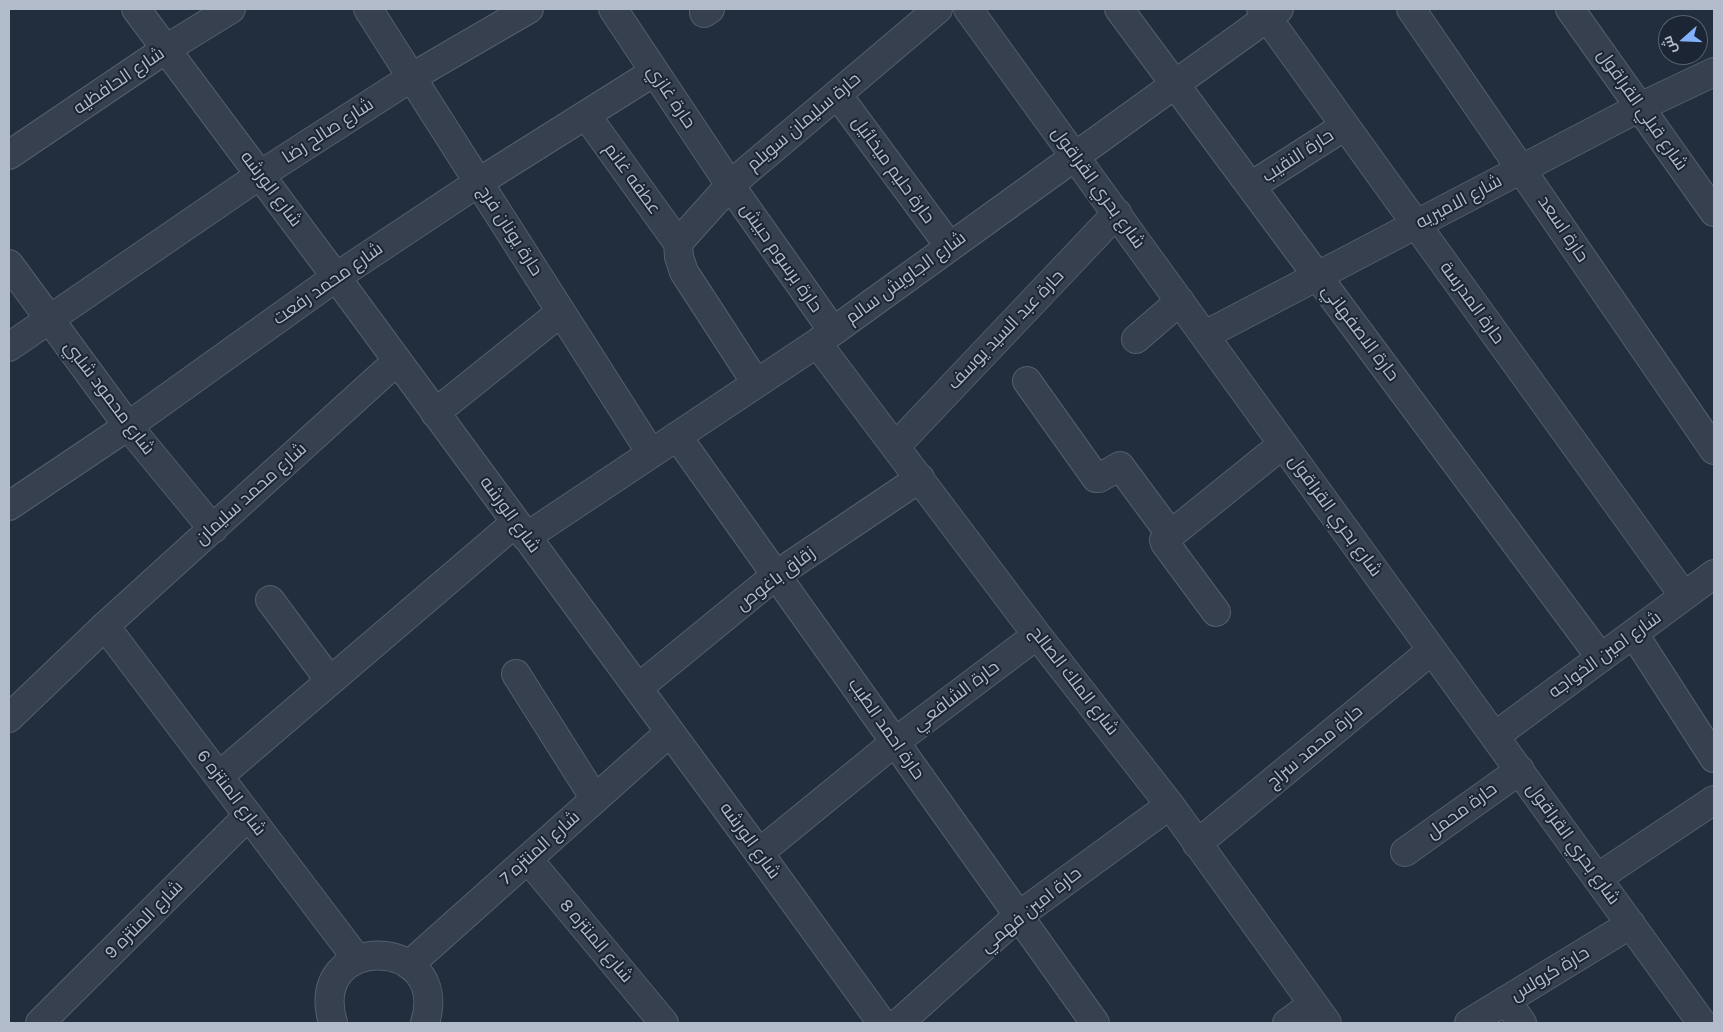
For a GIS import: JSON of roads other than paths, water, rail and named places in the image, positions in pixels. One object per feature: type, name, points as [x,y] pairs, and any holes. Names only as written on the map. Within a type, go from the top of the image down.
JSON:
[{"type":"street","name":"شارع الورشه","points":[[136,9],[398,361],[882,1023]]},
{"type":"street","name":"شارع الحافظيه","points":[[9,155],[166,49],[231,9]]},
{"type":"street","name":"حارة يونان فرج","points":[[368,9],[651,453]]},
{"type":"street","name":"شارع صالح رضا","points":[[9,347],[260,175],[412,77],[528,9]]},
{"type":"street","name":"حارة غازي","points":[[613,9],[730,185]]},
{"type":"street","name":"حارة سليمان سويلم","points":[[678,243],[730,185],[938,9]]},
{"type":"street","name":"شارع بحري القراقول","points":[[968,9],[1702,1023]]},
{"type":"street","name":"حارة الاصفهاني","points":[[1119,9],[1601,658]]},
{"type":"street","name":"حارة اسعد","points":[[1411,9],[1714,450]]},
{"type":"street","name":"شارع قبلي القراقول","points":[[1570,9],[1714,212]]},
{"type":"street","name":"شارع الجاويش سالم","points":[[219,776],[330,681],[520,530],[651,453],[825,337],[1175,84],[1269,12]]},
{"type":"street","name":"حارة المدرسة","points":[[1269,12],[1345,126],[1684,596]]},
{"type":"street","name":"شارع محمد رفعت","points":[[9,506],[128,426],[336,277],[479,182],[654,72]]},
{"type":"street","name":"شارع الاميريه","points":[[1205,335],[1640,108],[1714,72]]},
{"type":"street","name":"حارة حليم ميخائيل","points":[[837,94],[950,247]]},
{"type":"street","name":"عطفه غانم","points":[[586,115],[678,243]]},
{"type":"street","name":"حارة النقيب","points":[[1251,186],[1345,126]]},
{"type":"street","name":"حارة برسوم حبيش","points":[[730,185],[825,337]]},
{"type":"street","name":"حارة عبد السيد يوسف","points":[[896,446],[1117,213]]},
{"type":"street","points":[[678,243],[684,272],[756,383]]},
{"type":"street","name":"شارع محمود شلبي","points":[[9,264],[128,426],[212,529]]},
{"type":"street","points":[[1136,339],[1180,300]]},
{"type":"street","points":[[436,413],[561,312]]},
{"type":"street","name":"شارع الملك الصالح","points":[[825,337],[896,446],[1037,634],[1170,805],[1320,1014]]},
{"type":"street","name":"شارع محمد سليمان","points":[[9,718],[105,626],[398,361]]},
{"type":"street","points":[[1027,382],[1096,478],[1120,466],[1170,535]]},
{"type":"street","name":"حارة احمد الطيب","points":[[677,436],[1094,1023]]},
{"type":"street","points":[[1216,612],[1165,544],[1164,540],[1283,444]]},
{"type":"street","name":"زقاق باغوص","points":[[638,688],[776,575],[920,478]]},
{"type":"street","name":"شارع امين الخواجه","points":[[1495,736],[1714,574]]},
{"type":"street","points":[[270,600],[330,681]]},
{"type":"street","name":"شارع المنتزه 6","points":[[105,626],[357,959]]},
{"type":"street","name":"حارة الشافعي","points":[[759,853],[895,742],[1037,634]]},
{"type":"street","points":[[1634,634],[1714,758]]},
{"type":"street","name":"حارة محمد سراج","points":[[1197,844],[1432,650]]},
{"type":"street","points":[[516,674],[595,799]]},
{"type":"street","name":"شارع المنتزه 7","points":[[410,965],[670,732]]},
{"type":"street","name":"حارة محمل","points":[[1405,852],[1520,770]]},
{"type":"street","points":[[1597,878],[1714,800]]},
{"type":"street","name":"حارة امين فهمي","points":[[899,1023],[1018,916],[1170,805]]},
{"type":"street","name":"شارع المنتزه 9","points":[[40,1023],[248,816]]},
{"type":"street","name":"شارع المنتزه 8","points":[[528,859],[664,1023]]},
{"type":"street","name":"حارة كرولس","points":[[1469,1023],[1631,924]]},
{"type":"street","points":[[333,1023],[329,1010],[330,995],[335,981],[344,968],[357,959],[370,955],[384,954],[410,965],[425,985],[429,999],[429,1012],[426,1023]]},
{"type":"street","points":[[1506,1000],[1522,1023]]},
{"type":"street","points":[[1287,1023],[1320,1014]]}]
